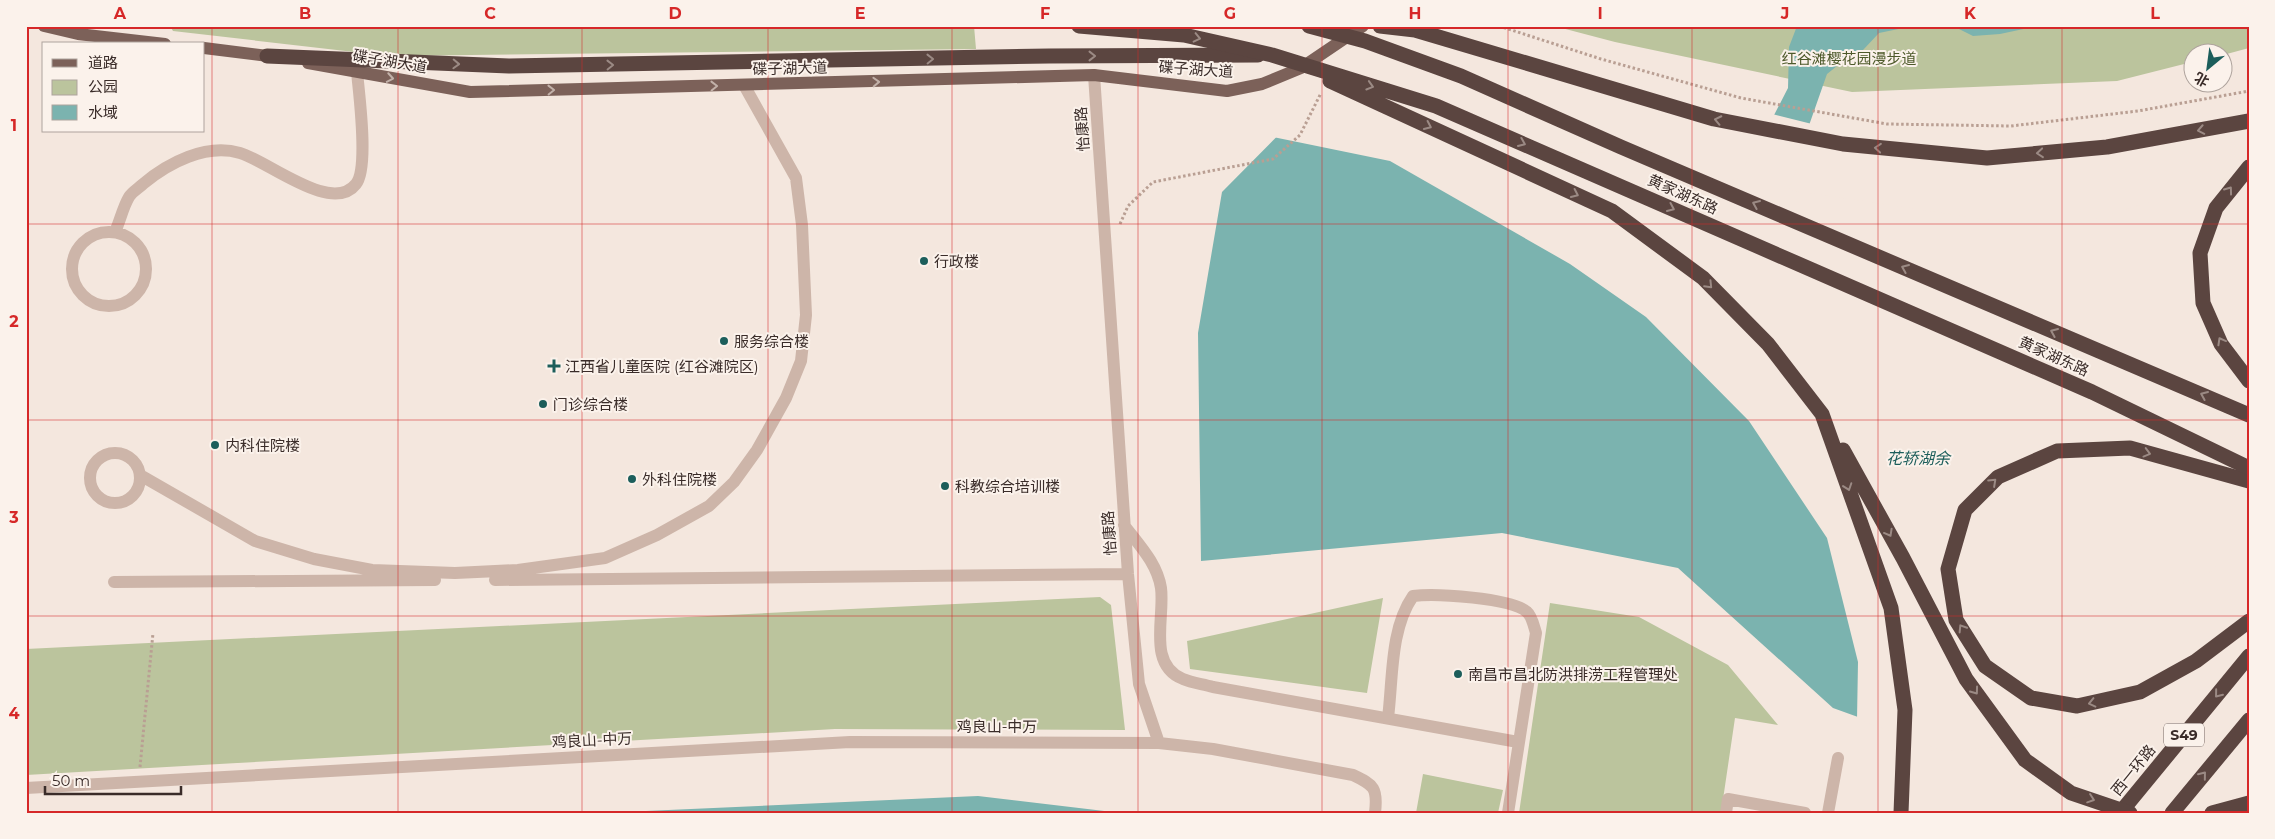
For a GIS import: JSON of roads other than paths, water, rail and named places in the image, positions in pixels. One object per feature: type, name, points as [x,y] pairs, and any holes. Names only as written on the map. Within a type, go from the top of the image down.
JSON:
[{"type":"highway","name":"黄家湖东路","points":[[1079,26],[1184,35],[1272,55],[1436,106],[2092,392],[2249,468]]},
{"type":"highway","name":"黄家湖东路","points":[[1309,26],[1365,41],[1461,76],[1621,147],[2249,415]]},
{"type":"highway","points":[[1380,26],[1415,30],[1714,119],[1843,144],[1987,158],[2107,147],[2249,121]]},
{"type":"highway","points":[[268,56],[509,66],[1049,56],[1272,55],[1612,211],[1703,278],[1768,344],[1822,414],[1903,558],[1966,680],[2025,760],[2071,793],[2130,813]]},
{"type":"highway","points":[[2249,167],[2216,208],[2200,253],[2202,303],[2221,344],[2249,381]]},
{"type":"highway","points":[[1822,414],[1891,608],[1905,710],[1901,813]]},
{"type":"highway","points":[[2249,480],[2130,448],[2057,451],[1998,477],[1965,510],[1948,569],[1956,620],[1985,666],[2031,698],[2077,706],[2140,692],[2196,661],[2249,621]]},
{"type":"highway","name":"西一环路","points":[[2120,813],[2249,656]]},
{"type":"highway","name":"S49","points":[[2172,813],[2249,720]]},
{"type":"highway","points":[[2212,813],[2249,803]]},
{"type":"main road","points":[[44,26],[113,32],[156,42]]},
{"type":"main road","name":"碟子湖大道","points":[[205,48],[268,56],[470,92],[1094,75],[1227,91],[1262,84],[1301,68],[1363,26]]},
{"type":"street","points":[[116,232],[129,196],[159,170],[189,156],[214,151],[239,152],[300,183],[327,194],[344,193],[356,184],[363,169],[357,72]]},
{"type":"street","name":"怡康路","points":[[1094,75],[1128,574],[1139,684],[1159,743]]},
{"type":"street","points":[[140,475],[137,491],[125,501],[118,503],[102,499],[95,493],[90,477],[96,461],[111,453],[120,453],[134,461],[140,475],[255,541],[314,558],[372,570],[455,573],[518,570],[605,558],[657,535],[709,506],[734,482],[757,450],[786,398],[800,361],[806,315],[802,225],[796,178],[744,86]]},
{"type":"street","points":[[104,232],[116,232],[128,237],[138,245],[144,256],[146,269],[144,281],[128,301],[115,305],[103,305],[91,301],[75,284],[73,261],[84,242],[104,232]]},
{"type":"street","points":[[1124,525],[1155,567],[1161,588],[1160,649],[1165,665],[1182,679],[1518,742]]},
{"type":"street","points":[[114,582],[1128,574]]},
{"type":"street","points":[[1388,718],[1398,629],[1404,609],[1413,596],[1434,593],[1516,605],[1528,613],[1536,633],[1508,813]]},
{"type":"street","name":"鸡良山-中万","points":[[26,788],[850,742],[1159,743]]},
{"type":"street","points":[[1159,743],[1213,749],[1353,775],[1370,783],[1376,791],[1376,810]]},
{"type":"street","points":[[1828,813],[1838,758]]},
{"type":"street","points":[[1726,813],[1728,798],[1806,813]]},
{"type":"water","name":"花轿湖余","points":[[1797,26],[1913,26],[1879,33],[1863,50],[1842,62],[1827,74],[1786,191],[2106,613],[1944,748],[1833,708],[1678,568],[1502,533],[1201,561],[1198,333],[1222,192],[1307,106],[1739,183],[1788,88],[1789,47]]},
{"type":"water","points":[[1953,26],[2037,26],[2000,34],[1973,36]]},
{"type":"water","points":[[978,796],[1121,813],[601,813]]},
{"type":"place","name":"行政楼","points":[[924,261]]},
{"type":"place","name":"服务综合楼","points":[[724,341]]},
{"type":"place","name":"江西省儿童医院 (红谷滩院区)","points":[[554,366]]},
{"type":"place","name":"门诊综合楼","points":[[543,404]]},
{"type":"place","name":"内科住院楼","points":[[215,445]]},
{"type":"place","name":"外科住院楼","points":[[632,479]]},
{"type":"place","name":"科教综合培训楼","points":[[945,486]]},
{"type":"place","name":"南昌市昌北防洪排涝工程管理处","points":[[1458,674]]},
{"type":"park label","name":"红谷滩樱花园漫步道","points":[[1849,58]]}]
